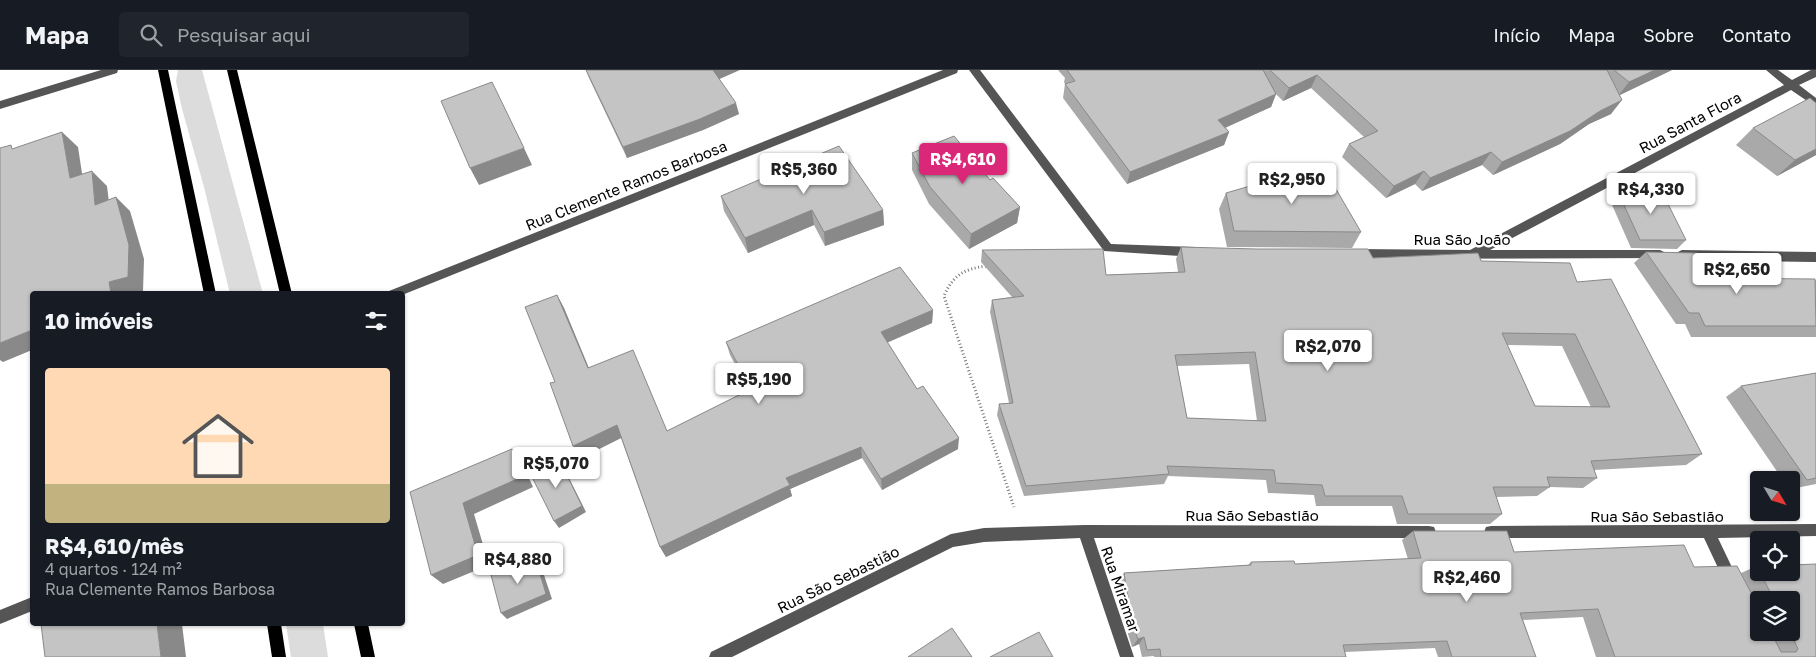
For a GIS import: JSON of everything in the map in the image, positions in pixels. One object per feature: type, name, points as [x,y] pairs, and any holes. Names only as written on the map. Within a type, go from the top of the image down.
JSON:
[{"type":"main road","points":[[163,70],[209,291]]},
{"type":"main road","points":[[232,70],[285,291]]},
{"type":"main road","points":[[274,626],[279,657]]},
{"type":"main road","points":[[361,626],[368,657]]},
{"type":"street","points":[[0,105],[112,70]]},
{"type":"street","name":"Rua Clemente Ramos Barbosa","points":[[400,291],[953,70]]},
{"type":"street","points":[[974,70],[1108,248],[1203,253]]},
{"type":"street","points":[[1771,70],[1816,103]]},
{"type":"street","name":"Rua Santa Flora","points":[[1472,254],[1816,72]]},
{"type":"street","name":"Rua São João","points":[[1347,254],[1816,256]]},
{"type":"street","name":"Rua São Sebastião","points":[[1480,532],[1816,530]]},
{"type":"street","name":"Rua São Sebastião","points":[[716,657],[951,541],[984,535],[1085,531],[1441,532]]},
{"type":"street","name":"Rua Miramar","points":[[1085,531],[1127,657]]},
{"type":"street","points":[[1708,532],[1739,595]]},
{"type":"street","points":[[0,617],[30,605]]},
{"type":"path","points":[[988,266],[964,270],[956,274],[948,284],[944,296],[1023,533]]},
{"type":"shaded area","points":[[178,70],[202,70],[262,291],[229,291],[176,81]]},
{"type":"shaded area","points":[[286,626],[323,626],[328,657],[291,657]]},
{"type":"building","points":[[586,70],[713,70],[736,103],[700,119],[623,147]]},
{"type":"building","points":[[1067,70],[1263,70],[1276,94],[1218,120],[1229,132],[1130,172],[1065,84],[1075,81]]},
{"type":"building","points":[[1270,70],[1607,70],[1622,100],[1600,111],[1570,131],[1502,162],[1491,152],[1430,178],[1424,171],[1394,186],[1349,144],[1378,131],[1317,75],[1289,88]]},
{"type":"building","points":[[1614,70],[1655,70],[1629,82]]},
{"type":"building","points":[[492,82],[524,148],[470,168],[441,101]]},
{"type":"building","points":[[1810,98],[1816,103],[1816,149],[1795,160],[1753,128]]},
{"type":"building","points":[[62,132],[70,178],[92,171],[95,205],[116,197],[129,245],[128,277],[109,282],[110,291],[30,291],[30,331],[0,343],[0,148],[11,145],[12,149]]},
{"type":"building","points":[[954,136],[990,180],[993,178],[1020,207],[971,234],[930,187],[912,153]]},
{"type":"building","points":[[839,146],[883,210],[824,232],[812,210],[745,238],[721,196]]},
{"type":"building","points":[[1322,165],[1361,232],[1234,231],[1226,193]]},
{"type":"building","points":[[1617,190],[1661,190],[1686,240],[1640,240]]},
{"type":"building","points":[[1181,247],[1368,249],[1373,258],[1478,253],[1481,261],[1570,263],[1577,282],[1611,279],[1702,454],[1591,461],[1597,478],[1547,477],[1550,487],[1493,487],[1502,514],[1408,514],[1402,496],[1325,496],[1322,485],[1276,483],[1274,470],[1167,466],[1169,474],[1026,486],[999,404],[1013,403],[992,300],[1024,296],[982,250],[1103,249],[1106,275],[1185,272]],"holes":[[[1502,333],[1575,334],[1610,407],[1535,406]],[[1255,352],[1266,421],[1187,418],[1175,355]]]},
{"type":"building","points":[[1646,252],[1697,253],[1710,278],[1815,279],[1816,326],[1705,326],[1699,313],[1689,313]]},
{"type":"building","points":[[900,267],[933,310],[881,332],[917,389],[923,386],[959,438],[881,479],[861,447],[786,478],[790,485],[660,547],[617,425],[573,446],[550,383],[555,382],[525,307],[557,295],[588,368],[633,350],[667,431],[751,389],[726,342]]},
{"type":"building","points":[[1816,373],[1816,478],[1807,480],[1741,386]]},
{"type":"building","points":[[512,449],[524,476],[463,503],[478,555],[431,575],[410,492]]},
{"type":"building","points":[[558,457],[582,506],[554,521],[529,471]]},
{"type":"building","points":[[1413,531],[1507,531],[1514,552],[1684,545],[1694,567],[1737,566],[1750,591],[1750,641],[1776,641],[1781,652],[1796,652],[1798,649],[1794,641],[1800,641],[1800,591],[1770,591],[1764,581],[1800,581],[1800,565],[1816,564],[1816,657],[1615,657],[1598,609],[1520,613],[1536,657],[1452,657],[1447,641],[1343,645],[1346,657],[1161,657],[1160,649],[1147,650],[1144,637],[1138,639],[1133,627],[1124,573],[1251,565],[1251,562],[1294,561],[1295,564],[1421,558]]},
{"type":"building","points":[[535,557],[546,594],[501,613],[491,575]]},
{"type":"building","points":[[41,626],[157,626],[161,657],[45,657]]},
{"type":"building","points":[[952,628],[972,657],[908,657]]},
{"type":"building","points":[[1039,632],[1053,657],[990,657]]}]
